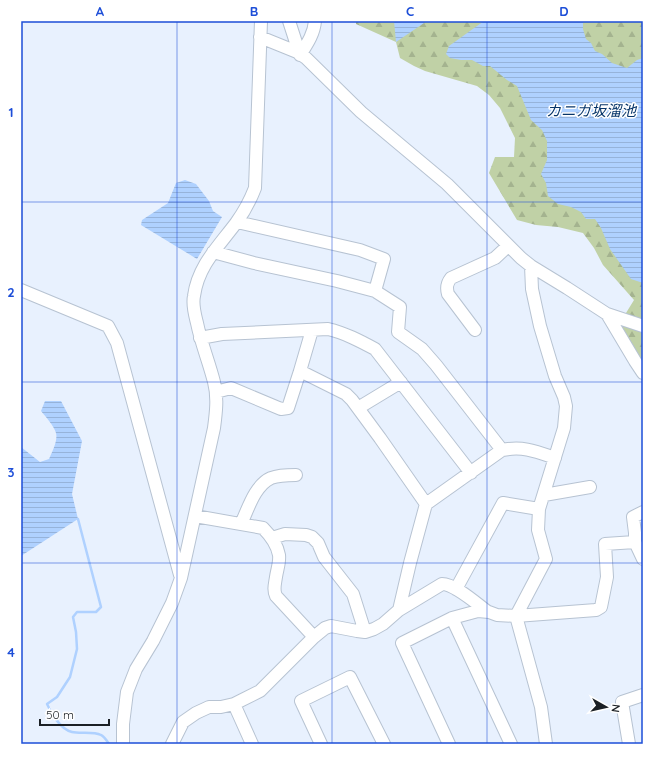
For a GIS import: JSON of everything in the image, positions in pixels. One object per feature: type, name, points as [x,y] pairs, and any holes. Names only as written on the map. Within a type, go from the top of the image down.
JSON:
[{"type":"street","points":[[123,744],[123,724],[127,692],[136,669],[153,640],[172,602],[181,578],[214,428],[216,392],[200,338],[194,310],[193,297],[197,281],[203,267],[237,222],[249,203],[254,188],[261,21]]},
{"type":"street","points":[[289,21],[300,55]]},
{"type":"street","points":[[300,55],[312,35],[315,27],[315,21]]},
{"type":"street","points":[[260,37],[297,52],[306,58],[361,112],[447,184],[508,246],[531,266],[607,314],[643,326]]},
{"type":"street","points":[[237,222],[360,250],[384,259],[375,291]]},
{"type":"street","points":[[475,330],[448,294],[448,282],[451,278],[495,258],[508,246]]},
{"type":"street","points":[[213,252],[375,291],[400,307],[398,332],[422,349],[502,450]]},
{"type":"street","points":[[531,266],[532,289],[540,326],[566,406],[564,428],[539,509],[538,530],[546,559],[516,616],[540,707],[546,744]]},
{"type":"street","points":[[21,290],[108,326],[117,343],[181,578]]},
{"type":"street","points":[[607,314],[643,373]]},
{"type":"street","points":[[200,338],[222,334],[328,329],[342,332],[375,349],[471,473]]},
{"type":"street","points":[[216,392],[231,388],[281,409],[288,408],[312,330]]},
{"type":"street","points":[[300,371],[346,394],[352,400],[426,504]]},
{"type":"street","points":[[358,408],[401,382]]},
{"type":"street","points":[[399,610],[426,504],[502,450],[513,448],[530,450],[555,458]]},
{"type":"street","points":[[241,524],[257,489],[263,483],[271,478],[296,475]]},
{"type":"street","points":[[544,495],[590,487]]},
{"type":"street","points":[[456,589],[503,504],[539,509]]},
{"type":"street","points":[[643,512],[633,517],[635,542],[643,559]]},
{"type":"street","points":[[195,516],[263,528],[269,534],[275,543],[279,555],[274,592],[314,637]]},
{"type":"street","points":[[272,538],[285,534],[306,535],[312,537],[318,543],[324,557],[353,594],[365,632]]},
{"type":"street","points":[[172,744],[183,722],[196,713],[209,707],[220,707],[234,704],[260,690],[325,628],[331,626],[365,632],[374,629],[383,624],[399,610],[442,584],[447,584],[456,589],[489,612],[497,615],[516,616],[596,610],[601,607],[607,577],[605,544],[635,542]]},
{"type":"street","points":[[449,744],[402,643],[452,618],[478,611],[489,612]]},
{"type":"street","points":[[452,618],[512,744]]},
{"type":"street","points":[[321,744],[301,701],[350,677],[384,744]]},
{"type":"street","points":[[630,744],[622,702],[643,695]]},
{"type":"street","points":[[234,704],[252,744]]},
{"type":"green space","name":"カニガ坂溜池","points":[[356,21],[643,21],[643,367],[618,326],[634,300],[603,265],[594,248],[583,233],[558,227],[536,225],[517,220],[489,173],[495,157],[514,157],[515,138],[500,108],[489,95],[477,86],[425,71],[400,58],[396,42],[356,24]]},
{"type":"water","points":[[394,21],[427,21],[396,42]]},
{"type":"water","name":"カニガ坂溜池","points":[[484,21],[583,21],[583,29],[586,39],[591,43],[595,51],[602,54],[612,63],[627,68],[637,60],[643,58],[643,283],[631,279],[610,249],[601,228],[595,219],[586,219],[581,212],[571,207],[558,204],[548,196],[546,183],[541,174],[547,160],[547,141],[542,130],[531,120],[517,86],[490,66],[483,66],[472,60],[450,58],[446,54],[449,46]]},
{"type":"water","points":[[185,180],[196,184],[209,201],[213,211],[222,217],[197,259],[141,225],[142,220],[168,203],[176,183]]},
{"type":"water","points":[[45,401],[61,401],[82,441],[72,494],[78,519],[21,556],[21,447],[40,462],[49,459],[56,439],[54,427],[41,411]]},
{"type":"waterway","points":[[78,519],[101,607],[96,612],[77,612],[73,617],[77,649],[70,677],[57,697],[47,704],[57,721],[64,728],[75,733],[101,735],[109,744]]}]
